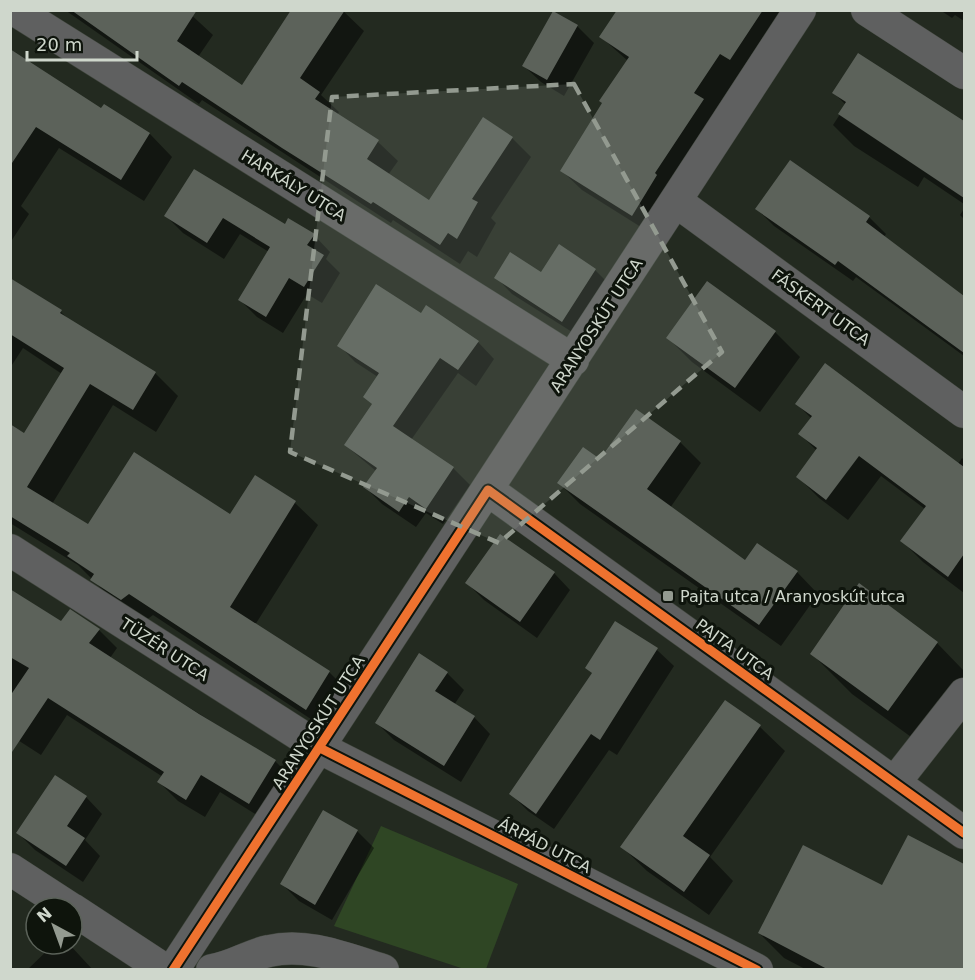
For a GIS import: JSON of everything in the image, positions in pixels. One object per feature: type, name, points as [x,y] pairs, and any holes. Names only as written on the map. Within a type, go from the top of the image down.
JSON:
[{"type":"street","name":"HARKÁLY UTCA","points":[[15,10],[573,360]]},
{"type":"street","name":"ARANYOSKÚT UTCA","points":[[173,969],[677,202],[800,10]]},
{"type":"street","points":[[867,10],[964,73]]},
{"type":"street","name":"FÁSKERT UTCA","points":[[677,202],[964,412]]},
{"type":"street","name":"PAJTA UTCA","points":[[488,490],[964,833]]},
{"type":"street","name":"TÜZÉR UTCA","points":[[10,550],[320,748]]},
{"type":"street","points":[[895,783],[964,694]]},
{"type":"street","name":"ÁRPÁD UTCA","points":[[320,748],[757,969]]},
{"type":"street","points":[[10,869],[51,896]]},
{"type":"street","points":[[84,917],[165,969]]},
{"type":"street","points":[[221,969],[266,951],[287,948],[309,949],[383,969]]},
{"type":"highlighted area","points":[[574,84],[722,352],[499,543],[290,452],[332,97]]},
{"type":"green space","points":[[381,826],[518,884],[486,969],[464,969],[334,926]]},
{"type":"building","points":[[71,10],[197,10],[177,41],[242,85],[291,10],[345,10],[300,78],[320,92],[315,99],[379,140],[367,159],[429,200],[483,117],[513,137],[472,199],[478,202],[457,239],[448,233],[440,245],[282,148],[182,82],[179,86]]},
{"type":"building","points":[[617,10],[763,10],[730,60],[720,54],[694,93],[704,99],[655,173],[657,175],[632,216],[560,171],[602,103],[599,101],[629,57],[599,37]]},
{"type":"building","points":[[553,11],[578,25],[547,80],[522,66]]},
{"type":"building","points":[[10,49],[101,108],[104,104],[150,133],[121,180],[36,127],[10,166]]},
{"type":"building","points":[[858,53],[964,121],[964,198],[838,114],[846,102],[832,93]]},
{"type":"building","points":[[790,160],[870,216],[866,222],[964,296],[964,353],[838,261],[835,265],[755,209]]},
{"type":"building","points":[[194,169],[285,224],[288,218],[315,234],[307,245],[324,255],[304,287],[289,278],[266,317],[238,300],[270,247],[223,218],[207,243],[164,216]]},
{"type":"building","points":[[559,244],[596,269],[562,322],[494,278],[510,252],[541,272]]},
{"type":"building","points":[[10,278],[62,310],[60,313],[156,372],[133,410],[90,384],[27,487],[88,524],[134,452],[230,514],[255,475],[296,501],[230,607],[330,671],[306,710],[129,594],[121,600],[90,580],[94,574],[67,556],[70,553],[10,516],[10,424],[24,433],[64,368],[10,334]]},
{"type":"building","points":[[707,281],[776,331],[735,388],[666,338]]},
{"type":"building","points":[[376,284],[421,313],[426,305],[479,341],[458,370],[440,358],[393,426],[454,467],[426,509],[409,497],[399,512],[363,487],[377,468],[344,445],[372,404],[363,397],[379,373],[337,346]]},
{"type":"building","points":[[825,363],[964,467],[964,554],[948,577],[900,541],[926,506],[859,456],[826,500],[796,477],[817,448],[798,434],[812,416],[795,404]]},
{"type":"building","points":[[636,409],[681,441],[647,489],[745,560],[757,543],[798,571],[759,625],[557,483],[583,447],[600,459]]},
{"type":"building","points":[[500,534],[555,572],[520,622],[465,583]]},
{"type":"building","points":[[859,583],[938,642],[888,711],[810,654]]},
{"type":"building","points":[[10,589],[61,621],[70,609],[100,629],[89,643],[199,714],[276,760],[249,804],[201,775],[186,800],[157,782],[164,772],[48,698],[10,755],[10,696],[29,668],[10,657]]},
{"type":"building","points":[[615,621],[658,648],[600,740],[591,734],[536,814],[509,794],[592,673],[585,668]]},
{"type":"building","points":[[419,653],[448,672],[435,691],[475,716],[444,766],[375,723]]},
{"type":"building","points":[[725,700],[761,725],[683,836],[710,855],[684,892],[620,847]]},
{"type":"building","points":[[55,775],[87,796],[67,826],[85,838],[66,866],[16,833]]},
{"type":"building","points":[[323,810],[358,830],[315,905],[280,884]]},
{"type":"building","points":[[908,835],[964,864],[964,969],[827,969],[758,933],[803,845],[882,885]]},
{"type":"cycle path","points":[[173,970],[488,490],[964,833]]},
{"type":"cycle path","points":[[320,748],[757,970]]},
{"type":"place","name":"Pajta utca / Aranyoskút utca","points":[[668,596]]}]
